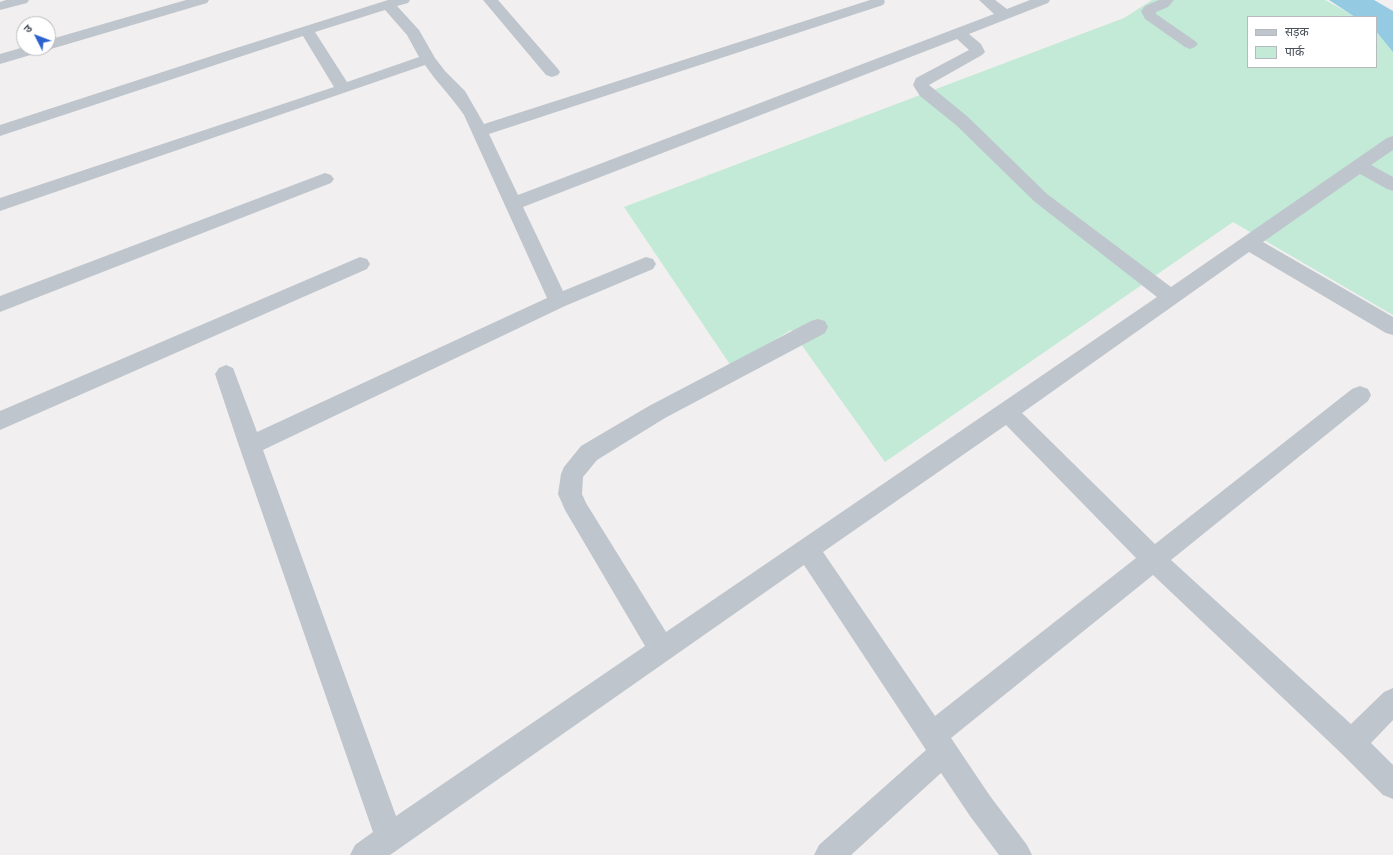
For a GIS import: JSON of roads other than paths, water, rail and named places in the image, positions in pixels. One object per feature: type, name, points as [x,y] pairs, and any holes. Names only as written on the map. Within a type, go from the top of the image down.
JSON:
[{"type":"street","points":[[0,6],[22,0]]},
{"type":"street","points":[[56,43],[202,0]]},
{"type":"street","points":[[0,131],[403,0]]},
{"type":"street","points":[[490,0],[552,72]]},
{"type":"street","points":[[986,0],[1004,14]]},
{"type":"street","points":[[512,204],[1043,0]]},
{"type":"street","points":[[1167,0],[1166,3],[1148,11],[1150,16],[1190,44]]},
{"type":"street","points":[[480,131],[878,2]]},
{"type":"street","points":[[388,5],[414,33],[428,59],[439,74],[459,95],[480,131],[512,204],[558,301]]},
{"type":"street","points":[[306,31],[342,89]]},
{"type":"street","points":[[958,32],[976,47],[977,52],[922,81],[921,85],[926,92],[962,121],[1041,198],[1171,297]]},
{"type":"street","points":[[0,59],[16,54]]},
{"type":"street","points":[[0,204],[428,59]]},
{"type":"street","points":[[365,855],[1007,412],[1393,142]]},
{"type":"street","points":[[1359,166],[1393,185]]},
{"type":"street","points":[[0,304],[325,179]]},
{"type":"street","points":[[1248,244],[1393,327]]},
{"type":"street","points":[[0,421],[360,264]]},
{"type":"street","points":[[250,446],[558,301],[646,264]]},
{"type":"street","points":[[662,650],[576,510],[570,494],[572,474],[589,454],[657,412],[818,327]]},
{"type":"street","points":[[226,374],[250,446],[390,838]]},
{"type":"street","points":[[829,855],[938,744],[1153,559],[1360,395]]},
{"type":"street","points":[[1007,412],[1153,559],[1351,743],[1393,785]]},
{"type":"street","points":[[807,550],[980,806],[1017,855]]},
{"type":"street","points":[[1351,743],[1393,701]]},
{"type":"water","points":[[1329,0],[1374,0],[1393,11],[1393,52],[1377,32],[1377,16],[1353,16]]}]
